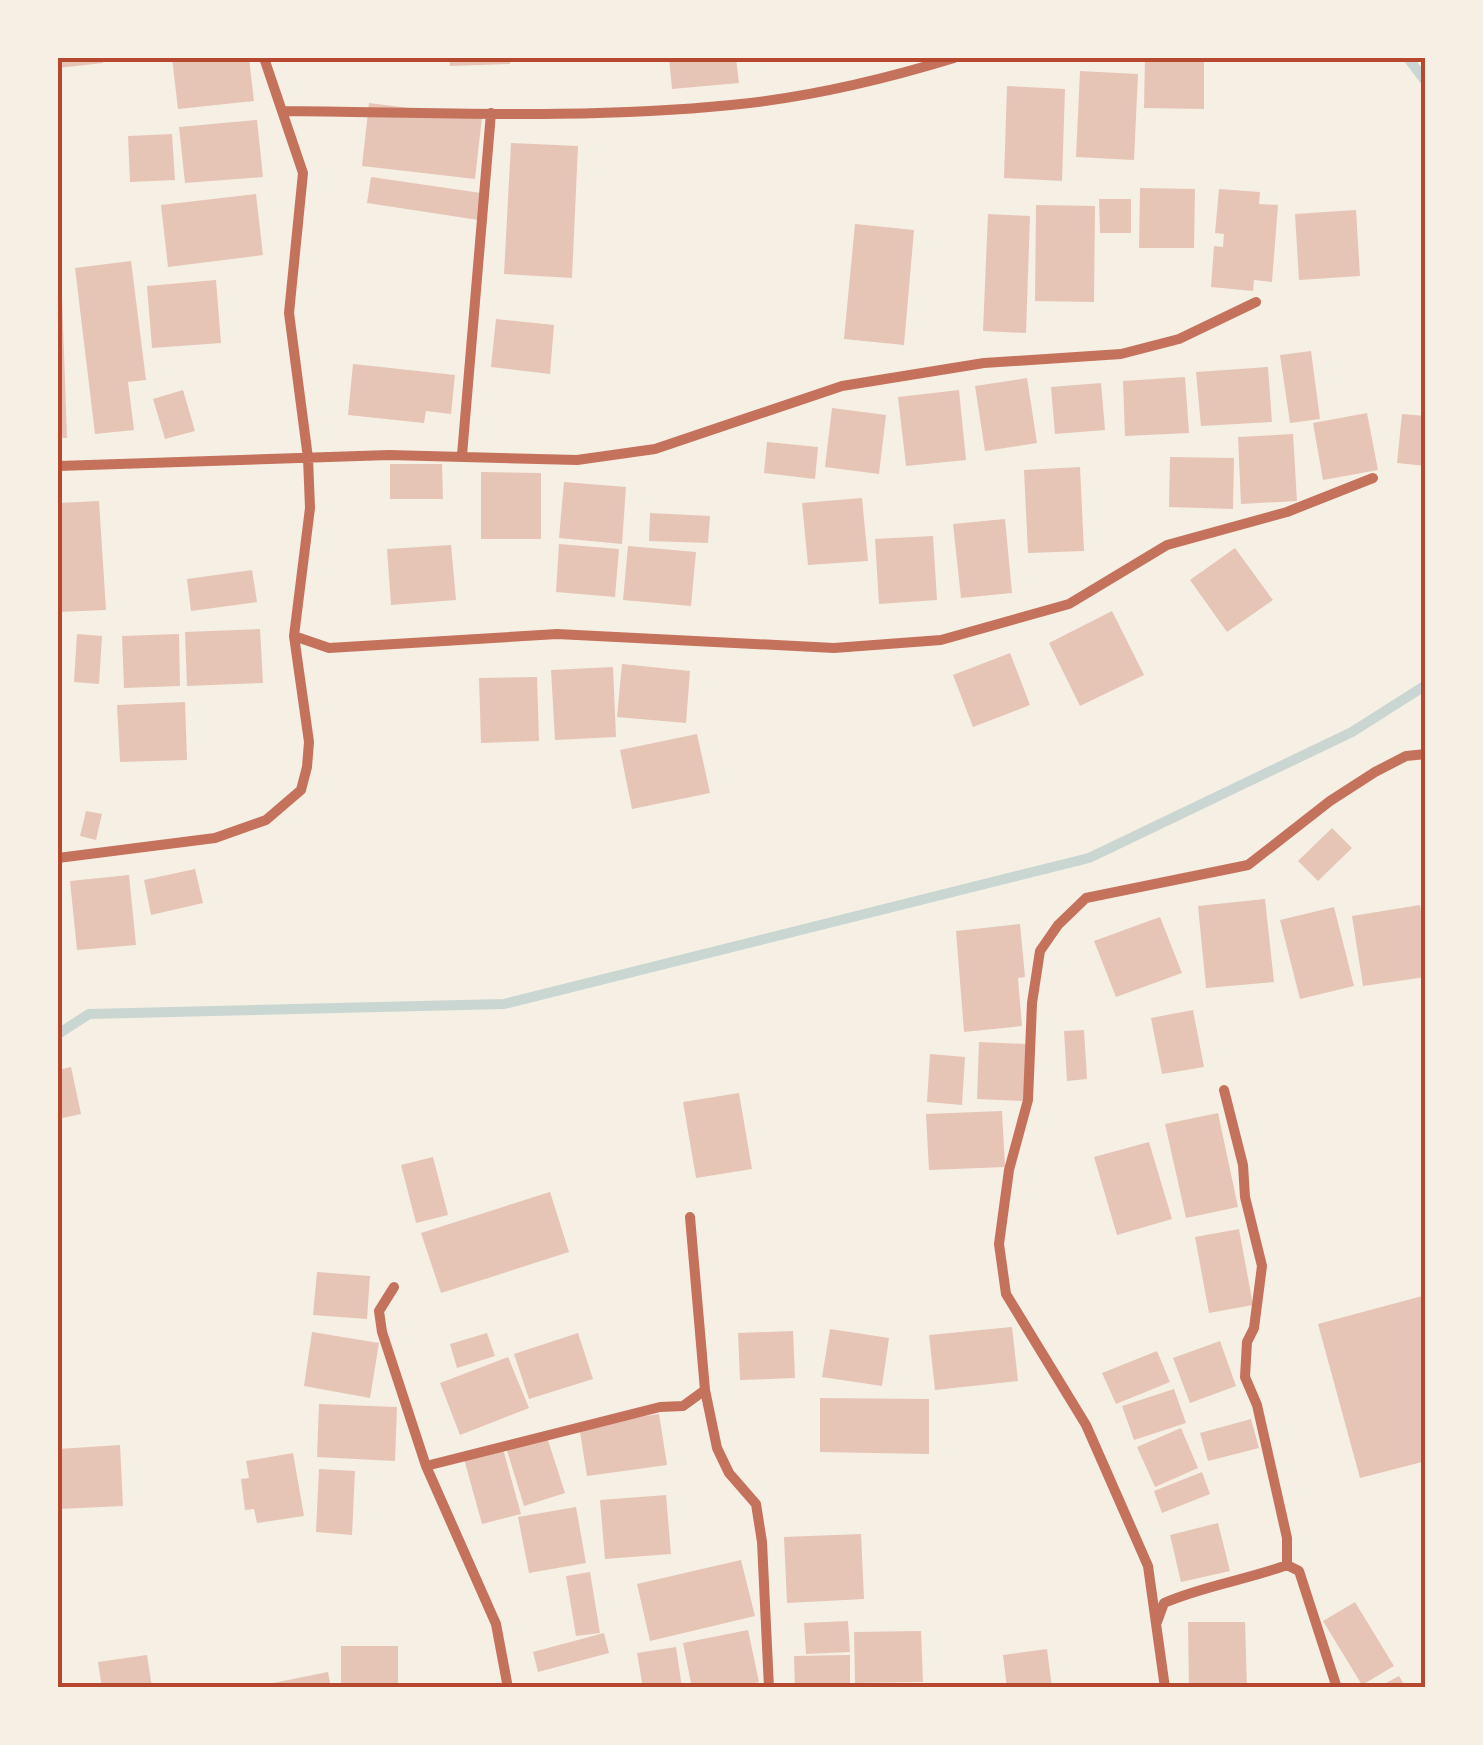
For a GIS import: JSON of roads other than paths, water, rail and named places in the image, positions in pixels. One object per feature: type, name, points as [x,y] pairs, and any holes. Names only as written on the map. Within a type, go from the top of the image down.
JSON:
[{"type":"street","points":[[58,858],[215,838],[266,820],[301,790],[308,767],[309,742],[294,636],[310,508],[308,458],[289,313],[303,173],[264,58]]},
{"type":"street","points":[[282,110],[618,112],[733,105],[892,77],[954,58]]},
{"type":"street","points":[[462,454],[491,113]]},
{"type":"street","points":[[58,466],[462,454],[577,460],[655,448],[842,386],[984,363],[1121,354],[1179,339],[1256,302]]},
{"type":"street","points":[[294,636],[329,648],[557,634],[834,648],[941,640],[1069,604],[1167,545],[1288,512],[1373,478]]},
{"type":"street","points":[[1164,1688],[1148,1566],[1086,1425],[1006,1294],[999,1244],[1010,1170],[1028,1100],[1032,1003],[1040,951],[1058,924],[1086,898],[1248,865],[1330,801],[1375,772],[1406,756],[1426,754]]},
{"type":"street","points":[[1224,1090],[1262,1266],[1254,1328],[1247,1342],[1245,1377],[1256,1405],[1287,1538],[1286,1565]]},
{"type":"street","points":[[690,1217],[704,1390],[718,1448],[729,1473],[756,1504],[762,1542],[769,1688]]},
{"type":"street","points":[[394,1287],[379,1310],[382,1332],[426,1466],[496,1624],[508,1688]]},
{"type":"street","points":[[426,1466],[660,1407],[683,1406],[704,1390]]},
{"type":"street","points":[[1157,1623],[1164,1603],[1286,1565],[1299,1571],[1337,1688]]},
{"type":"waterway","points":[[1408,58],[1426,82]]},
{"type":"waterway","points":[[58,1034],[89,1014],[504,1004],[1089,858],[1352,732],[1426,685]]}]
